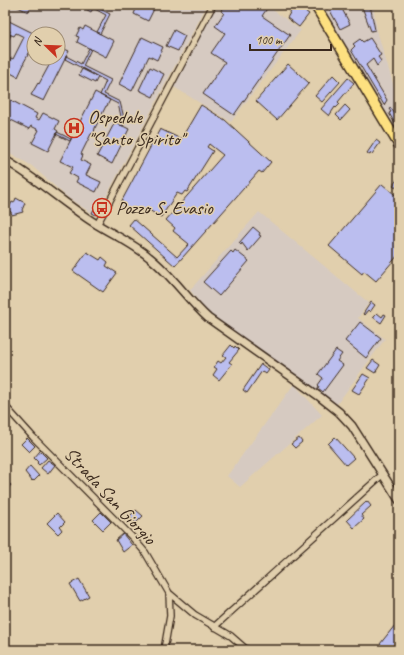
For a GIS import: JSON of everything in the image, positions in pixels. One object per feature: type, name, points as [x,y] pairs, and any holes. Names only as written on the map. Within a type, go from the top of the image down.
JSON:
[{"type":"main road","points":[[315,5],[399,145]]},
{"type":"street","points":[[97,225],[213,5]]},
{"type":"street","points":[[5,160],[31,176],[97,225],[149,256],[167,272],[199,310],[208,318],[339,412],[352,426],[399,500]]},
{"type":"street","name":"Strada San Giorgio","points":[[5,406],[33,437],[132,537],[145,552],[169,593],[179,603],[212,626],[231,636],[247,650]]},
{"type":"street","points":[[212,626],[383,474]]},
{"type":"street","points":[[164,650],[170,616],[169,593]]},
{"type":"shaded area","name":"Ospedale \"Santo Spirito\"","points":[[5,5],[207,5],[96,216],[68,198],[32,166],[5,150]]},
{"type":"shaded area","points":[[217,5],[266,5],[301,30],[231,122],[174,87]]},
{"type":"shaded area","points":[[322,5],[373,5],[377,31],[399,103],[399,130],[396,131]]},
{"type":"shaded area","points":[[259,212],[369,303],[358,318],[385,339],[337,404],[208,314],[190,290]]},
{"type":"shaded area","points":[[294,384],[322,415],[240,487],[227,476]]},
{"type":"building","points":[[14,5],[32,5],[28,12]]},
{"type":"building","points":[[95,5],[91,12],[80,6]]},
{"type":"building","points":[[141,5],[156,5],[148,21],[134,14],[136,9],[139,10]]},
{"type":"building","points":[[224,5],[264,5],[268,7],[262,16],[290,35],[234,115],[203,94],[225,62],[211,53],[225,33],[215,26],[224,13],[221,11]]},
{"type":"building","points":[[283,5],[296,5],[309,14],[299,27],[287,18],[291,11]]},
{"type":"building","points":[[327,5],[337,5],[340,10],[342,9],[350,24],[340,29]]},
{"type":"building","points":[[365,5],[370,5],[375,30],[371,31],[362,7]]},
{"type":"building","points":[[94,6],[110,14],[100,34],[97,32],[106,15],[93,8]]},
{"type":"building","points":[[5,19],[26,30],[26,59],[18,77],[5,70],[11,58],[13,59],[24,37],[16,33],[14,36],[9,34],[10,31],[5,28]]},
{"type":"building","points":[[85,26],[114,41],[106,57],[77,42],[79,37],[76,36],[80,28],[83,30]]},
{"type":"building","points":[[174,30],[185,36],[178,51],[166,46]]},
{"type":"building","points":[[9,34],[11,35],[5,46],[5,41]]},
{"type":"building","points":[[142,37],[163,47],[157,60],[149,56],[132,91],[119,84]]},
{"type":"building","points":[[370,38],[381,55],[378,57],[381,61],[377,66],[373,59],[366,65],[387,100],[384,105],[351,50],[355,46],[353,44],[360,39],[363,42]]},
{"type":"building","points":[[89,48],[91,49],[83,66],[111,80],[104,94],[120,102],[125,122],[123,126],[120,125],[122,120],[118,104],[100,95],[106,81],[66,60],[66,56],[81,64]]},
{"type":"building","points":[[66,50],[69,51],[66,57]]},
{"type":"building","points":[[288,64],[309,83],[277,120],[256,101]]},
{"type":"building","points":[[49,66],[62,66],[44,101],[31,95],[38,83],[39,84]]},
{"type":"building","points":[[150,67],[164,74],[153,97],[139,90]]},
{"type":"building","points":[[82,69],[98,77],[95,83],[79,75]]},
{"type":"building","points":[[333,75],[340,82],[322,102],[315,96]]},
{"type":"building","points":[[348,78],[354,83],[338,102],[340,104],[336,108],[335,107],[329,116],[321,109]]},
{"type":"building","points":[[95,92],[110,100],[95,128],[94,133],[91,134],[81,154],[83,155],[81,160],[91,165],[86,175],[101,182],[96,192],[76,182],[78,178],[69,173],[73,167],[60,161]]},
{"type":"building","points":[[5,97],[37,114],[35,118],[39,120],[43,113],[59,121],[55,129],[58,131],[48,151],[32,143],[39,130],[31,126],[29,129],[5,117]]},
{"type":"building","points":[[201,105],[225,120],[271,162],[262,173],[259,171],[175,266],[129,225],[134,219],[177,257],[189,244],[173,231],[175,228],[166,220],[223,155],[209,144],[207,147],[213,151],[187,192],[185,191],[182,195],[177,193],[161,217],[147,209],[144,212],[136,208],[134,213],[119,206],[160,129],[181,139]]},
{"type":"building","points":[[345,105],[350,110],[341,120],[336,115]]},
{"type":"building","points":[[391,108],[399,120],[398,129],[389,113],[391,112],[389,109]]},
{"type":"building","points":[[115,122],[129,129],[112,164],[97,156]]},
{"type":"building","points":[[57,132],[71,139],[70,141],[56,134]]},
{"type":"building","points":[[376,140],[380,143],[370,155],[367,153]]},
{"type":"building","points":[[399,177],[399,190],[393,185]]},
{"type":"building","points":[[382,184],[399,198],[399,254],[376,281],[364,271],[362,274],[329,246]]},
{"type":"building","points":[[16,198],[25,203],[22,210],[23,212],[12,215],[8,210]]},
{"type":"building","points":[[94,209],[98,212],[96,215],[92,213]]},
{"type":"building","points":[[253,227],[260,233],[259,235],[261,236],[248,251],[242,243],[241,245],[239,243]]},
{"type":"building","points":[[235,250],[249,261],[219,296],[203,282],[231,251],[233,253]]},
{"type":"building","points":[[87,252],[100,260],[102,257],[108,262],[106,266],[117,273],[103,292],[73,271]]},
{"type":"building","points":[[371,302],[375,305],[370,312],[368,310],[364,315],[363,314]]},
{"type":"building","points":[[377,313],[382,317],[384,314],[386,315],[381,323],[373,317]]},
{"type":"building","points":[[360,322],[381,338],[366,358],[345,341]]},
{"type":"building","points":[[231,345],[234,348],[235,346],[239,350],[229,362],[232,364],[219,380],[213,375],[217,369],[214,367],[218,361],[221,363],[226,357],[223,355]]},
{"type":"building","points":[[336,350],[342,354],[337,361],[343,365],[323,392],[318,388],[318,385],[323,378],[318,374]]},
{"type":"building","points":[[373,360],[380,365],[375,373],[367,368]]},
{"type":"building","points":[[261,364],[269,370],[266,374],[262,371],[247,393],[243,390]]},
{"type":"building","points":[[363,374],[370,378],[359,394],[352,390]]},
{"type":"building","points":[[335,437],[354,458],[346,465],[328,444]]},
{"type":"building","points":[[27,438],[35,446],[29,452],[21,444]]},
{"type":"building","points":[[299,438],[302,442],[295,448],[291,444]]},
{"type":"building","points":[[40,451],[47,458],[39,465],[34,458]]},
{"type":"building","points":[[48,460],[55,465],[48,474],[41,468]]},
{"type":"building","points":[[30,466],[39,476],[34,481],[32,481],[25,472]]},
{"type":"building","points":[[5,480],[11,485],[6,491],[5,490]]},
{"type":"building","points":[[367,501],[371,506],[361,515],[364,519],[354,528],[347,520]]},
{"type":"building","points":[[136,510],[143,516],[136,523],[129,517]]},
{"type":"building","points":[[101,512],[111,522],[103,530],[93,520]]},
{"type":"building","points":[[57,513],[65,522],[60,527],[62,530],[58,534],[47,523]]},
{"type":"building","points":[[123,534],[132,545],[123,552],[116,540]]},
{"type":"building","points":[[79,579],[89,596],[80,601],[70,584]]},
{"type":"building","points":[[399,620],[399,650],[388,650],[380,644]]},
{"type":"place","name":"Ospedale \"Santo Spirito\"","points":[[74,128]]},
{"type":"place","name":"Pozzo S. Evasio","points":[[102,208]]}]
